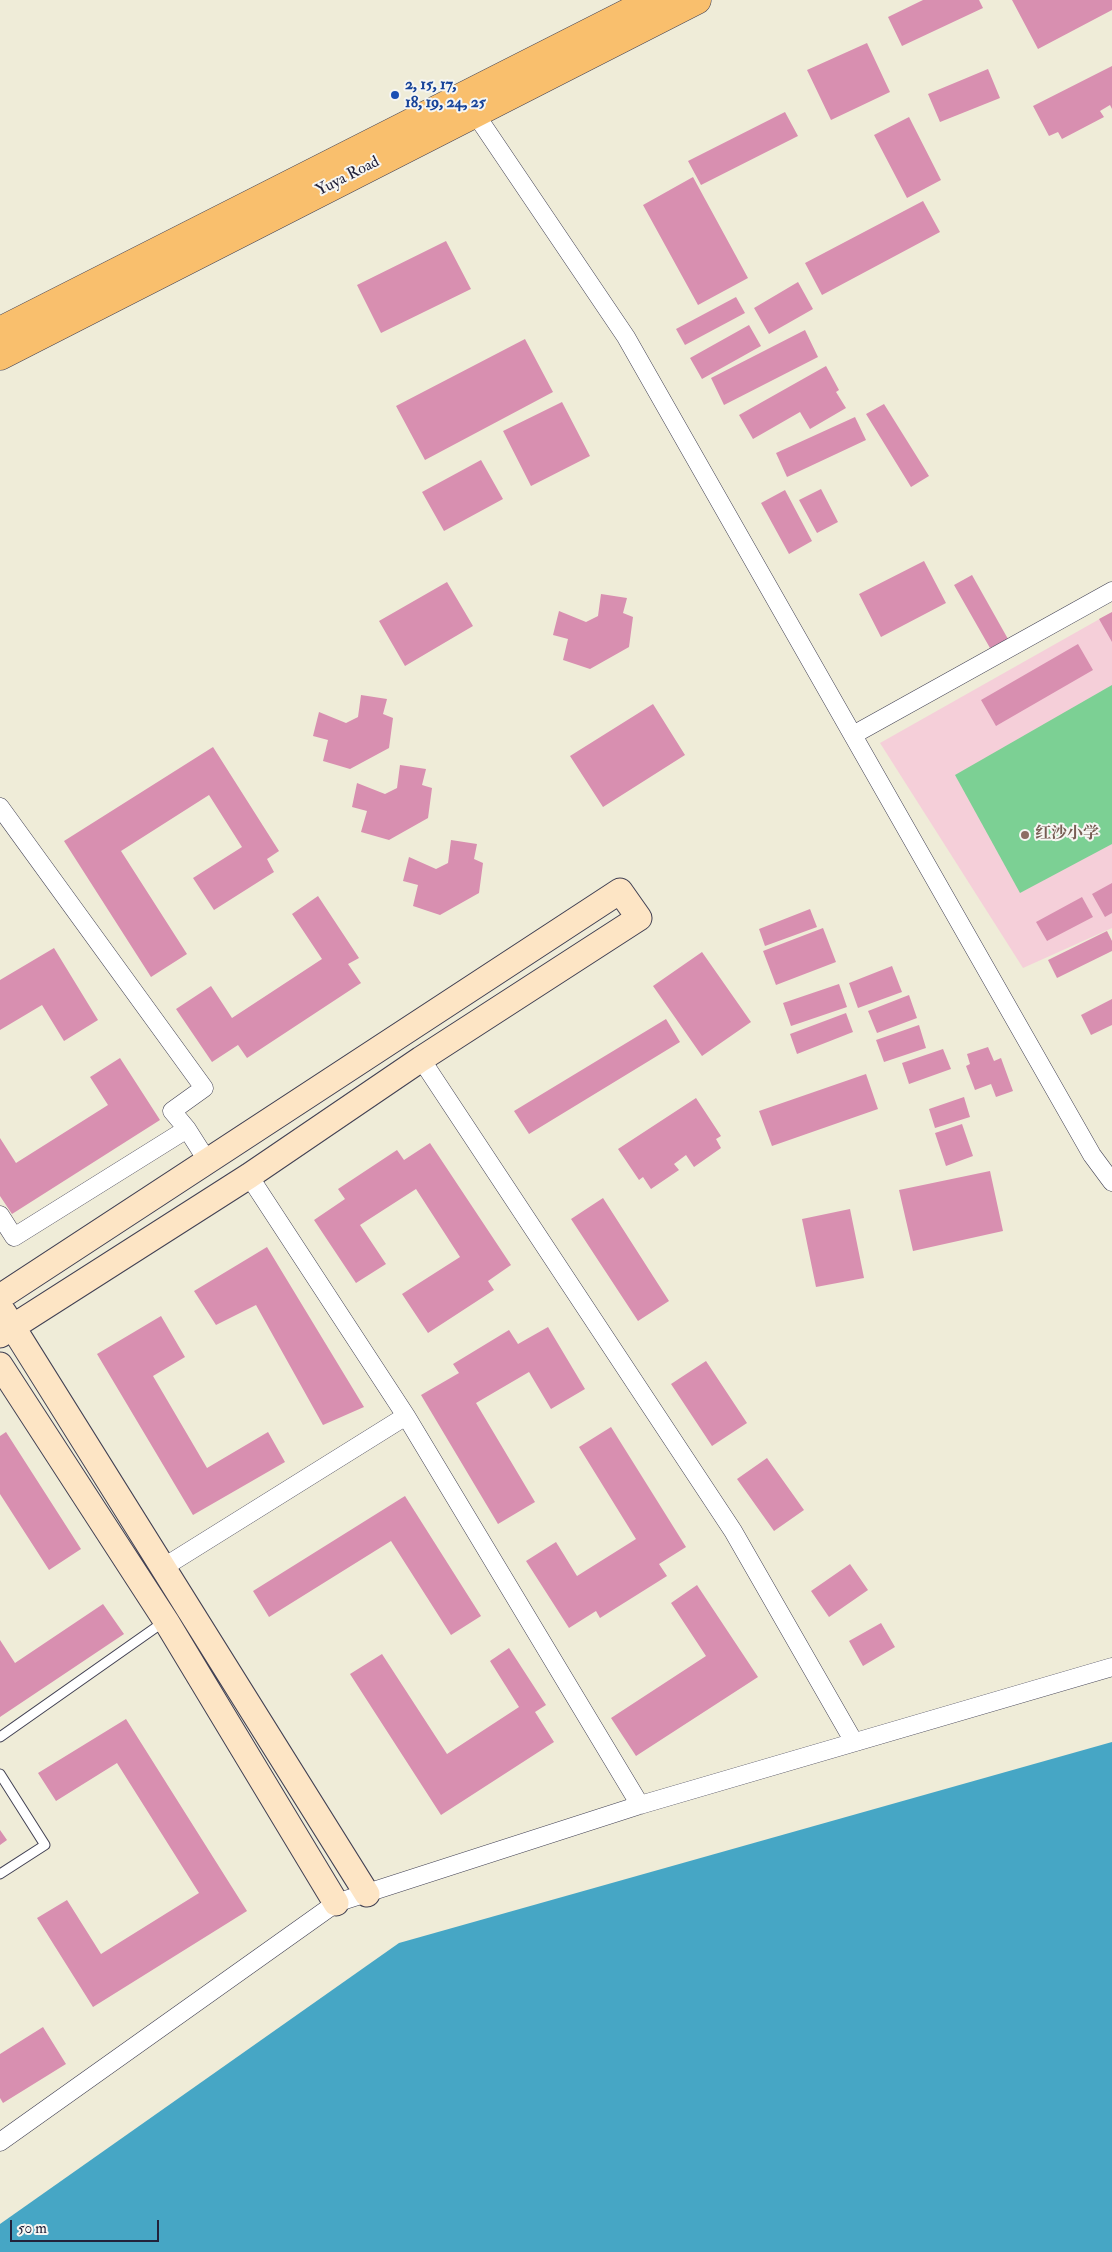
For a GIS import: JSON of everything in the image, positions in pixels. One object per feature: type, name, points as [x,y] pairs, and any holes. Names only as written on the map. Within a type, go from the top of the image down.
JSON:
[{"type":"highway","name":"Yuya Road","points":[[0,331],[654,0]]},
{"type":"highway","name":"Yuya Road","points":[[0,356],[474,112],[697,0]]},
{"type":"street","points":[[474,112],[626,337],[1092,1155],[1112,1182]]},
{"type":"street","points":[[853,735],[1112,591]]},
{"type":"street","points":[[0,808],[204,1088],[172,1111],[187,1129],[208,1162]]},
{"type":"street","points":[[0,1297],[620,891],[639,918],[421,1059],[249,1176],[4,1323],[164,1567],[367,1894]]},
{"type":"street","points":[[421,1059],[733,1531],[854,1742]]},
{"type":"street","points":[[0,1215],[14,1237],[187,1129]]},
{"type":"street","points":[[249,1176],[406,1416],[640,1805]]},
{"type":"street","points":[[0,1365],[166,1621],[336,1904]]},
{"type":"street","points":[[164,1567],[406,1416]]},
{"type":"street","points":[[0,2142],[336,1904],[640,1805],[1112,1667]]},
{"type":"lane","points":[[0,1737],[166,1621]]},
{"type":"lane","points":[[0,1774],[45,1845],[0,1874]]},
{"type":"shaded area","name":"红沙小学","points":[[1112,612],[1112,928],[1023,968],[880,743]]},
{"type":"green space","points":[[1112,685],[1112,844],[1020,893],[955,775]]},
{"type":"water","points":[[1112,1742],[1112,2252],[0,2252],[0,2224],[399,1943]]},
{"type":"building","points":[[923,0],[979,0],[983,8],[902,46],[888,17]]},
{"type":"building","points":[[1012,0],[1112,0],[1112,10],[1038,49]]},
{"type":"building","points":[[867,43],[890,92],[831,120],[807,70]]},
{"type":"building","points":[[1112,66],[1112,109],[1110,105],[1100,111],[1104,117],[1062,139],[1058,132],[1049,136],[1033,106]]},
{"type":"building","points":[[988,69],[1000,98],[940,122],[928,94]]},
{"type":"building","points":[[785,112],[798,136],[701,185],[688,161]]},
{"type":"building","points":[[909,117],[941,180],[907,198],[874,135]]},
{"type":"building","points":[[693,177],[748,278],[698,305],[643,205]]},
{"type":"building","points":[[923,201],[940,232],[822,295],[805,263]]},
{"type":"building","points":[[446,241],[471,289],[381,333],[357,285]]},
{"type":"building","points":[[798,282],[813,309],[769,334],[754,308]]},
{"type":"building","points":[[736,297],[745,313],[685,345],[676,329]]},
{"type":"building","points":[[749,325],[761,346],[702,379],[690,358]]},
{"type":"building","points":[[805,330],[818,357],[724,405],[711,378]]},
{"type":"building","points":[[525,339],[553,392],[425,460],[396,406]]},
{"type":"building","points":[[826,366],[839,390],[836,392],[846,408],[810,429],[800,412],[753,439],[739,415]]},
{"type":"building","points":[[562,402],[590,456],[531,486],[503,431]]},
{"type":"building","points":[[884,404],[929,476],[911,487],[866,414]]},
{"type":"building","points":[[855,417],[866,440],[787,477],[776,453]]},
{"type":"building","points":[[481,460],[503,499],[444,531],[422,492]]},
{"type":"building","points":[[821,489],[838,522],[817,533],[799,500]]},
{"type":"building","points":[[785,490],[812,541],[789,554],[761,503]]},
{"type":"building","points":[[924,561],[946,603],[881,637],[859,594]]},
{"type":"building","points":[[972,575],[1008,639],[990,648],[954,585]]},
{"type":"building","points":[[447,582],[473,626],[405,666],[379,621]]},
{"type":"building","points":[[601,594],[627,598],[623,613],[633,617],[629,647],[590,669],[563,660],[568,639],[553,635],[559,611],[586,622],[598,616]]},
{"type":"building","points":[[1112,612],[1112,642],[1099,619]]},
{"type":"building","points":[[1078,644],[1093,670],[996,726],[981,700]]},
{"type":"building","points":[[361,695],[387,699],[383,714],[393,718],[389,748],[350,769],[323,761],[328,740],[313,736],[319,712],[346,723],[358,717]]},
{"type":"building","points":[[653,704],[685,755],[603,807],[570,756]]},
{"type":"building","points":[[213,747],[279,851],[267,859],[274,872],[214,910],[193,878],[242,847],[209,795],[121,851],[187,954],[151,977],[64,841]]},
{"type":"building","points":[[400,765],[426,769],[422,785],[432,788],[428,818],[389,840],[361,832],[367,811],[352,807],[357,783],[385,794],[397,788]]},
{"type":"building","points":[[451,840],[477,844],[474,859],[483,863],[479,893],[440,915],[413,906],[418,885],[403,881],[409,857],[436,869],[448,863]]},
{"type":"building","points":[[1112,883],[1112,913],[1105,917],[1092,894]]},
{"type":"building","points":[[318,896],[359,958],[348,964],[361,983],[247,1058],[238,1045],[212,1062],[176,1009],[211,986],[232,1018],[322,959],[292,914]]},
{"type":"building","points":[[1082,897],[1093,917],[1047,941],[1036,922]]},
{"type":"building","points":[[810,909],[817,927],[765,946],[759,929]]},
{"type":"building","points":[[823,928],[836,962],[776,985],[763,951]]},
{"type":"building","points":[[1107,931],[1112,941],[1112,951],[1057,978],[1048,960]]},
{"type":"building","points":[[54,948],[98,1020],[64,1041],[42,1005],[0,1030],[0,980]]},
{"type":"building","points":[[702,952],[751,1022],[702,1056],[653,986]]},
{"type":"building","points":[[892,966],[902,992],[858,1008],[849,983]]},
{"type":"building","points":[[839,984],[847,1007],[791,1026],[783,1003]]},
{"type":"building","points":[[909,995],[917,1018],[877,1033],[868,1011]]},
{"type":"building","points":[[1112,999],[1112,1025],[1091,1035],[1081,1015]]},
{"type":"building","points":[[846,1013],[853,1032],[797,1054],[790,1034]]},
{"type":"building","points":[[666,1019],[680,1042],[529,1134],[514,1111]]},
{"type":"building","points":[[919,1025],[926,1048],[884,1062],[876,1040]]},
{"type":"building","points":[[988,1047],[994,1061],[1001,1058],[1013,1091],[996,1097],[991,1084],[975,1090],[966,1066],[970,1064],[967,1054]]},
{"type":"building","points":[[943,1049],[951,1069],[909,1084],[902,1063]]},
{"type":"building","points":[[120,1058],[160,1120],[12,1214],[0,1196],[0,1138],[16,1163],[108,1105],[90,1077]]},
{"type":"building","points":[[866,1074],[878,1109],[772,1146],[759,1111]]},
{"type":"building","points":[[964,1097],[970,1117],[935,1128],[929,1109]]},
{"type":"building","points":[[696,1098],[721,1136],[716,1139],[721,1148],[694,1167],[686,1155],[674,1164],[679,1170],[651,1189],[643,1177],[639,1180],[618,1149]]},
{"type":"building","points":[[962,1124],[973,1156],[946,1166],[935,1133]]},
{"type":"building","points":[[430,1143],[511,1265],[488,1281],[494,1290],[428,1333],[402,1294],[460,1257],[416,1189],[360,1225],[386,1264],[356,1283],[314,1220],[345,1199],[338,1189],[397,1150],[404,1160]]},
{"type":"building","points":[[990,1171],[1003,1231],[913,1251],[899,1190]]},
{"type":"building","points":[[603,1198],[669,1301],[638,1321],[571,1219]]},
{"type":"building","points":[[850,1209],[864,1278],[816,1287],[802,1219]]},
{"type":"building","points":[[267,1247],[364,1407],[323,1425],[256,1305],[216,1325],[194,1291]]},
{"type":"building","points":[[161,1316],[185,1357],[153,1376],[207,1468],[268,1432],[285,1462],[193,1515],[97,1354]]},
{"type":"building","points":[[548,1327],[585,1389],[551,1409],[529,1372],[476,1403],[535,1502],[498,1524],[421,1395],[459,1373],[453,1364],[509,1330],[518,1344]]},
{"type":"building","points":[[706,1361],[747,1423],[712,1446],[671,1384]]},
{"type":"building","points":[[611,1427],[686,1547],[659,1564],[667,1576],[600,1618],[596,1611],[569,1628],[526,1561],[556,1542],[577,1576],[636,1539],[579,1447]]},
{"type":"building","points":[[6,1432],[81,1549],[49,1570],[0,1494],[0,1436]]},
{"type":"building","points":[[767,1458],[804,1510],[774,1531],[737,1479]]},
{"type":"building","points":[[405,1496],[481,1616],[451,1635],[391,1541],[269,1617],[253,1591]]},
{"type":"building","points":[[850,1564],[868,1590],[829,1617],[811,1591]]},
{"type":"building","points":[[697,1585],[758,1677],[636,1756],[611,1718],[706,1656],[671,1603]]},
{"type":"building","points":[[103,1604],[124,1634],[0,1717],[0,1640],[15,1663]]},
{"type":"building","points":[[881,1623],[895,1647],[863,1666],[849,1641]]},
{"type":"building","points":[[509,1648],[546,1705],[535,1712],[554,1742],[441,1815],[350,1674],[382,1654],[447,1754],[519,1707],[490,1661]]},
{"type":"building","points":[[126,1719],[247,1911],[93,2007],[37,1918],[67,1900],[101,1954],[199,1893],[117,1763],[56,1801],[38,1773]]},
{"type":"building","points":[[0,1830],[7,1840],[0,1845]]},
{"type":"building","points":[[43,2027],[66,2064],[3,2103],[0,2098],[0,2054]]},
{"type":"place","name":"2, 15, 17, 18, 19, 24, 25","points":[[395,95]]},
{"type":"place","name":"红沙小学","points":[[1025,835]]}]
